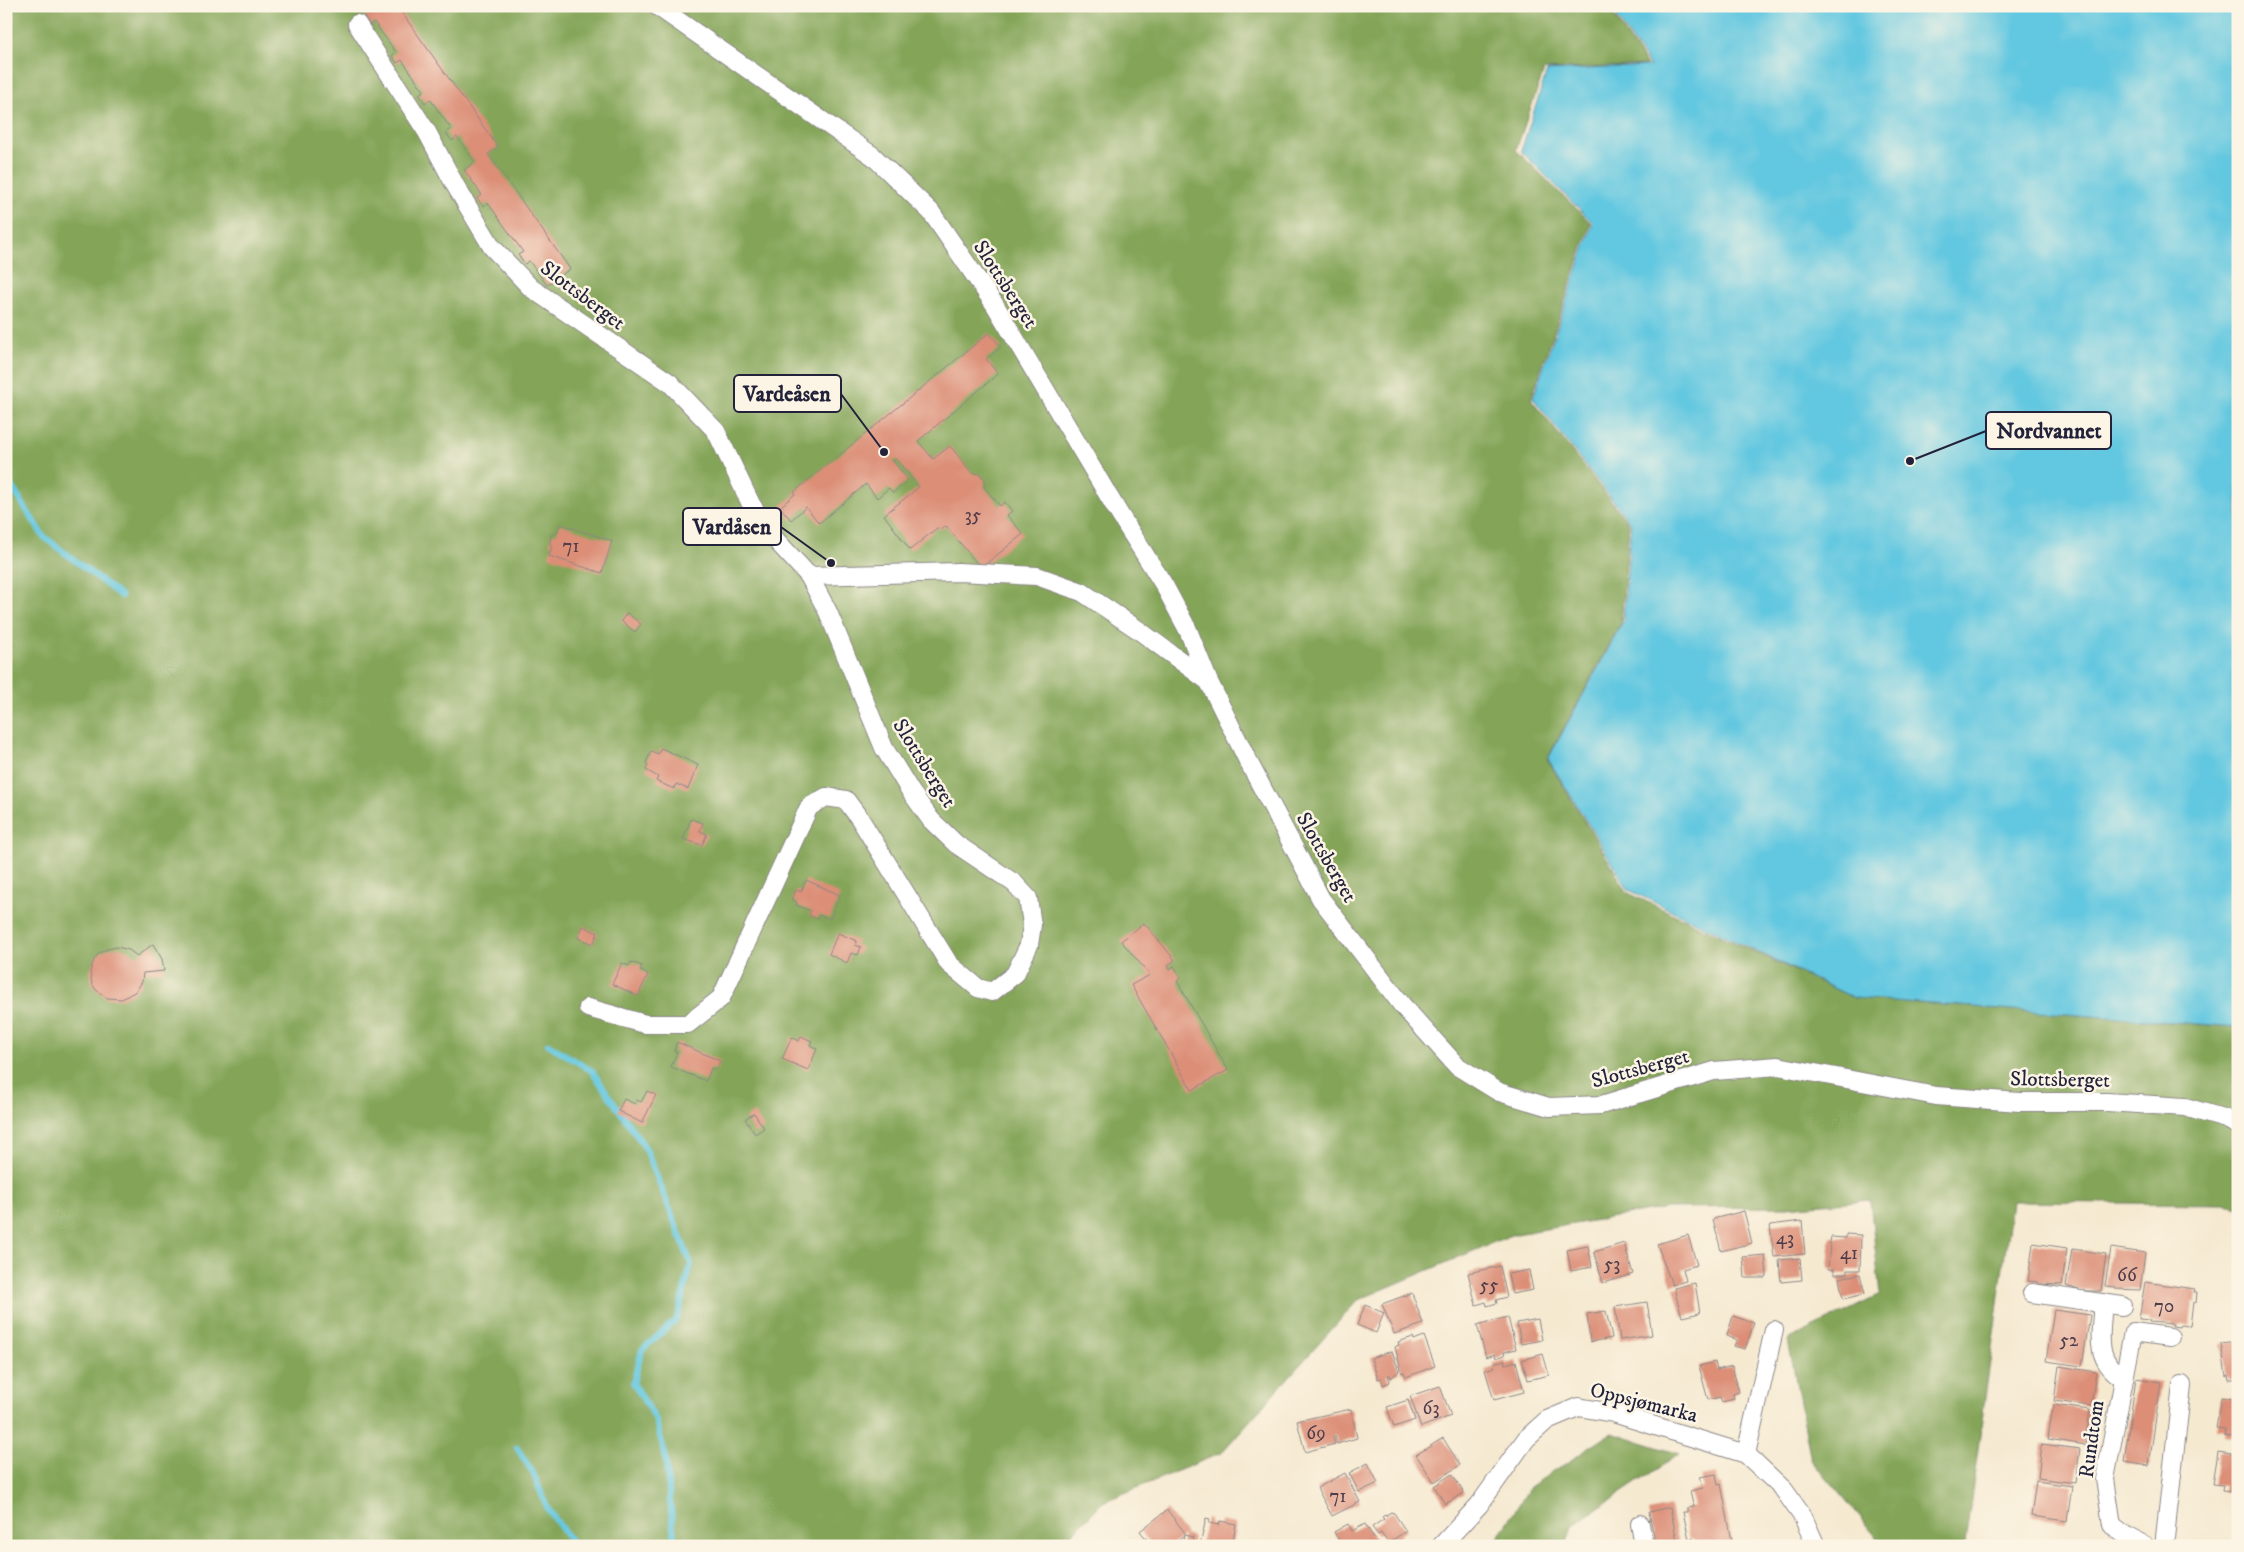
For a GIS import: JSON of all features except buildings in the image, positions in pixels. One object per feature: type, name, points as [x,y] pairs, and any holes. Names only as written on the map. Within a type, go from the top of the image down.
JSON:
[{"type":"street","name":"Slottsberget","points":[[657,6],[873,156],[931,212],[995,305],[1164,585],[1188,630],[1209,682],[1248,761],[1321,899],[1402,1005],[1456,1066],[1500,1092],[1549,1107],[1601,1105],[1714,1071],[1778,1066],[1936,1096],[2020,1102],[2106,1102],[2185,1107],[2226,1119],[2238,1126]]},
{"type":"street","name":"Slottsberget","points":[[357,24],[427,132],[455,185],[492,247],[531,288],[607,342],[670,383],[716,431],[751,504],[774,538],[809,576],[828,612],[884,748],[930,820],[956,844],[1014,884],[1028,898],[1032,925],[1029,946],[1015,974],[992,992],[978,988],[949,964],[860,819],[846,800],[826,797],[809,807],[722,998],[688,1024],[645,1024],[588,1008]]},
{"type":"street","name":"Slottsberget","points":[[809,576],[958,572],[1037,576],[1082,592],[1137,628],[1209,682]]},
{"type":"street","points":[[2032,1293],[2122,1306]]},
{"type":"street","points":[[2103,1303],[2100,1351],[2110,1370],[2122,1378]]},
{"type":"street","points":[[1746,1454],[1774,1330]]},
{"type":"street","name":"Rundtom","points":[[2146,1546],[2112,1526],[2105,1479],[2122,1378],[2133,1332],[2170,1337]]},
{"type":"street","points":[[2164,1546],[2182,1385]]},
{"type":"street","name":"Oppsjømarka","points":[[1441,1546],[1479,1505],[1526,1439],[1547,1420],[1578,1407],[1613,1413],[1746,1454],[1784,1490],[1803,1517],[1816,1546]]},
{"type":"street","points":[[1640,1524],[1644,1546]]},
{"type":"green space","points":[[6,6],[1607,6],[1647,65],[1544,70],[1516,150],[1591,223],[1531,399],[1629,524],[1621,623],[1547,759],[1628,893],[1854,998],[2238,1027],[2238,1207],[2225,1204],[2012,1202],[1965,1543],[1956,1546],[1884,1546],[1811,1460],[1788,1340],[1880,1295],[1870,1200],[1787,1207],[1666,1208],[1511,1235],[1358,1300],[1221,1453],[1103,1502],[1060,1546],[6,1546]]},
{"type":"green space","points":[[1612,1433],[1679,1454],[1572,1526],[1566,1546],[1493,1546],[1530,1487]]},
{"type":"water","points":[[1609,6],[2238,6],[2238,1027],[1854,998],[1629,890],[1548,759],[1623,622],[1631,524],[1533,398],[1593,223],[1521,151],[1547,71],[1650,66]]},
{"type":"waterway","points":[[6,473],[9,482],[43,536],[121,596]]},
{"type":"waterway","points":[[548,1044],[592,1071],[646,1149],[691,1264],[677,1319],[642,1350],[633,1383],[655,1418],[665,1454],[675,1546]]},
{"type":"waterway","points":[[517,1448],[533,1473],[548,1509],[574,1546]]},
{"type":"place","name":"Vardeåsen","points":[[884,452]]},
{"type":"place","name":"Nordvannet","points":[[1910,461]]},
{"type":"place","name":"Vardåsen","points":[[831,563]]}]
